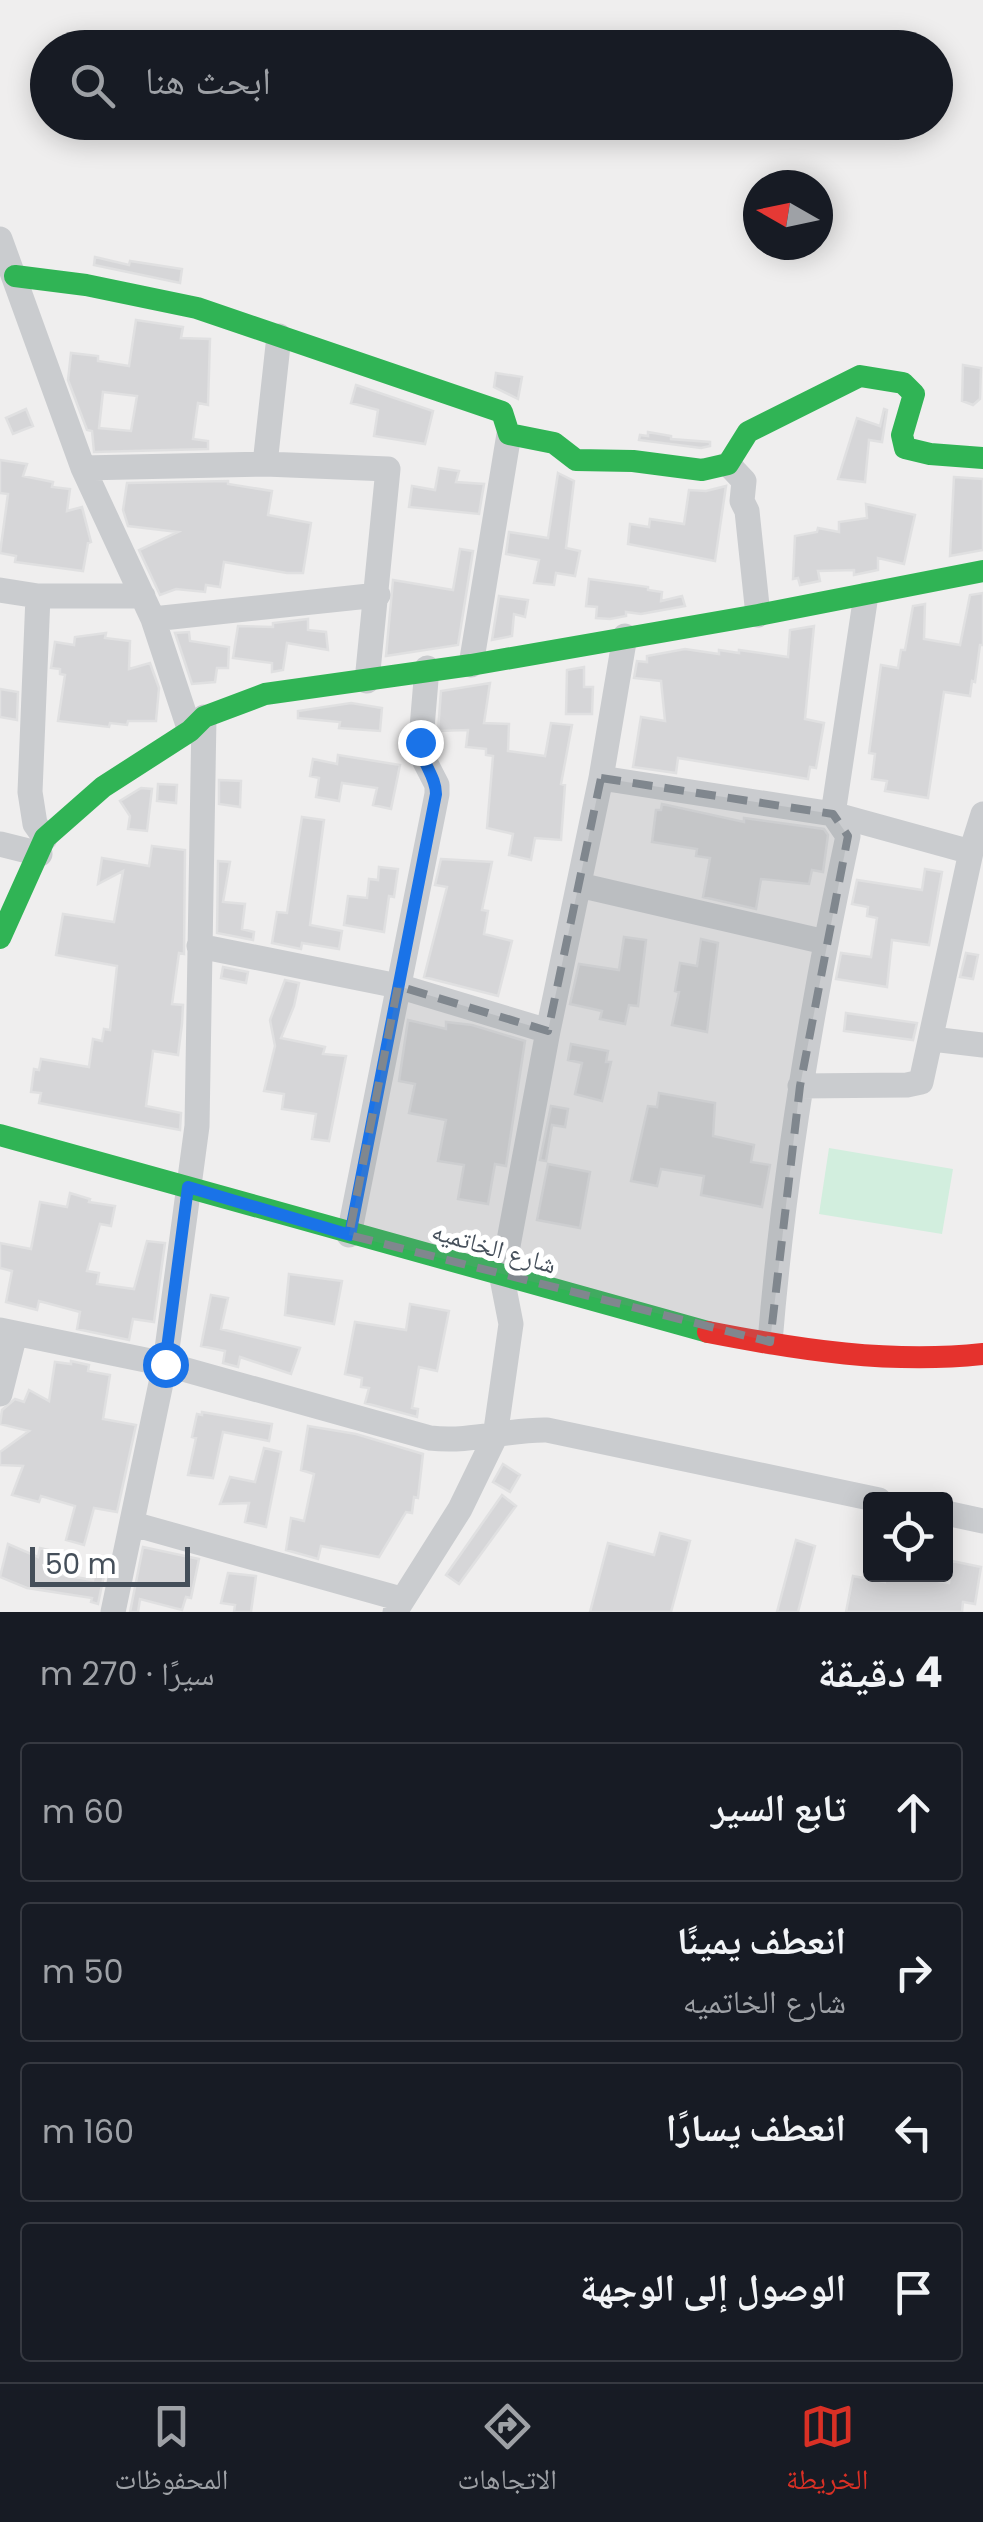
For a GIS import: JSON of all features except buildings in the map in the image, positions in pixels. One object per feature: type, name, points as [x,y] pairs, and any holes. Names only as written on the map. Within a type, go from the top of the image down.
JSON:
[{"type":"street","points":[[0,239],[83,468],[197,724],[197,1126],[165,1364],[112,1612]]},
{"type":"street","points":[[16,276],[180,304],[502,412],[510,434],[471,664]]},
{"type":"street","points":[[265,464],[278,336]]},
{"type":"street","points":[[510,434],[554,443],[576,460],[633,460],[702,470],[728,464],[741,441],[756,427],[865,376],[903,383],[914,394],[902,435],[905,448],[983,458]]},
{"type":"street","points":[[83,468],[265,464],[388,469],[367,681]]},
{"type":"street","points":[[728,464],[744,480],[742,501],[747,511],[758,616]]},
{"type":"street","points":[[0,938],[42,846],[104,787],[197,724],[265,694],[367,681],[758,616],[983,571]]},
{"type":"street","points":[[0,590],[148,608],[378,594]]},
{"type":"street","points":[[770,1342],[800,1086],[848,836],[833,814],[866,595]]},
{"type":"street","points":[[38,596],[30,792],[42,846]]},
{"type":"street","points":[[133,1524],[398,1605],[460,1509],[495,1437],[510,1324],[502,1278],[601,778],[625,636]]},
{"type":"street","points":[[350,1235],[436,794],[436,785],[420,752],[427,668]]},
{"type":"street","points":[[601,778],[833,814],[971,852]]},
{"type":"street","points":[[800,1086],[920,1082],[983,814]]},
{"type":"street","points":[[0,844],[42,846]]},
{"type":"street","points":[[579,886],[825,942]]},
{"type":"street","points":[[199,946],[398,986],[548,1031]]},
{"type":"street","points":[[932,1039],[983,1045]]},
{"type":"street","name":"شارع الخاتميه","points":[[0,1135],[671,1324],[889,1359],[947,1360],[983,1354]]},
{"type":"street","points":[[0,1394],[8,1332],[165,1364],[430,1438],[466,1440],[547,1430],[863,1496]]},
{"type":"street","points":[[953,1515],[983,1521]]},
{"type":"highlighted area","points":[[601,778],[833,814],[848,836],[800,1086],[770,1342],[349,1235],[398,986],[548,1031]]},
{"type":"green space","points":[[829,1148],[953,1169],[942,1234],[819,1214]]},
{"type":"traffic: fast","points":[[15,276],[86,285],[197,308],[502,412],[509,434],[554,443],[576,460],[633,461],[702,470],[728,464],[748,432],[860,376],[903,383],[914,394],[902,435],[905,448],[983,458]]},
{"type":"traffic: fast","points":[[0,938],[45,838],[103,787],[190,731],[204,717],[265,694],[471,665],[983,571]]},
{"type":"traffic: fast","points":[[0,1135],[708,1332]]},
{"type":"traffic: jam","points":[[708,1332],[845,1354],[983,1354]]},
{"type":"route","points":[[165,1364],[188,1187],[350,1235],[436,794],[436,785],[422,760],[420,742]]}]
